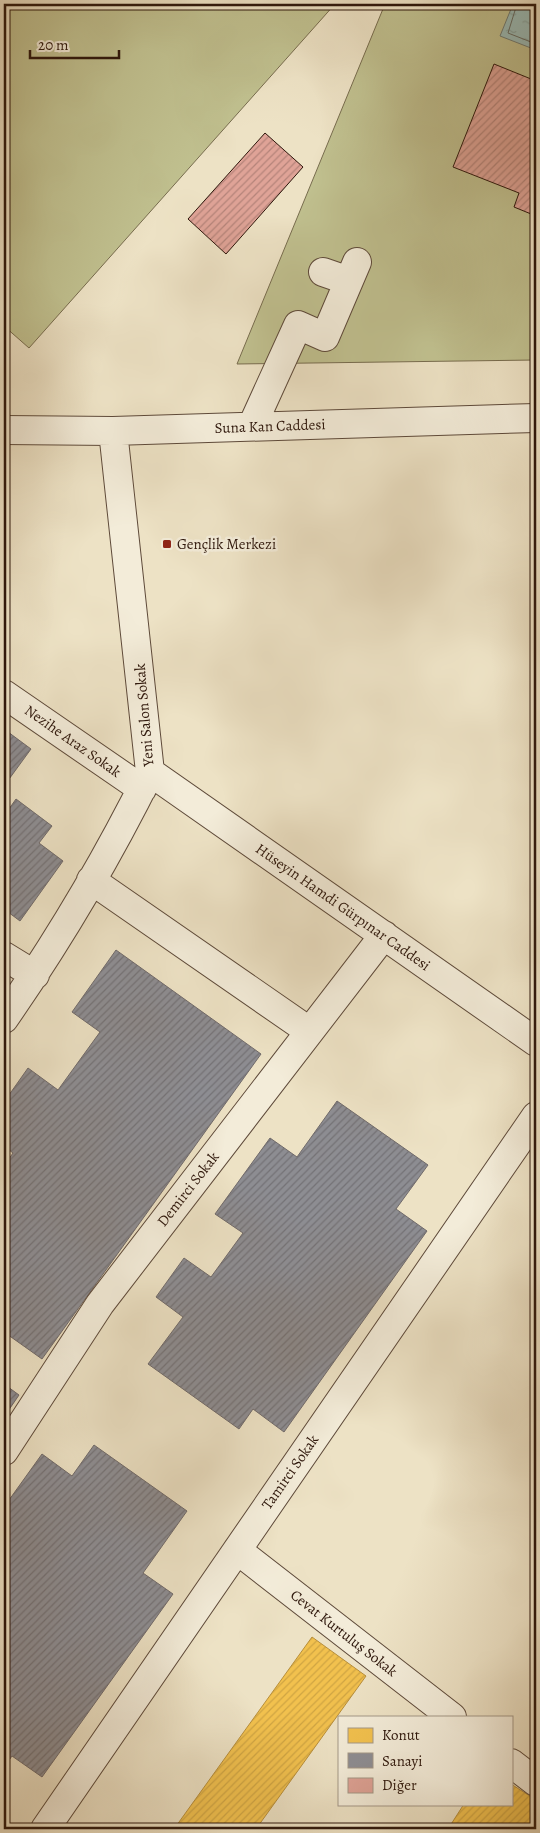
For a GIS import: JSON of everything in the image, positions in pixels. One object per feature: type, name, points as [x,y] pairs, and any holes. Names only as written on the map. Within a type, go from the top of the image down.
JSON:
[{"type":"street","points":[[252,426],[298,325],[325,337],[345,286]]},
{"type":"street","name":"Suna Kan Caddesi","points":[[4,430],[113,431],[536,418]]},
{"type":"street","name":"Yeni Salon Sokak","points":[[4,1019],[35,975],[146,780],[113,431]]},
{"type":"street","name":"Nezihe Araz Sokak","points":[[4,694],[146,780]]},
{"type":"street","name":"Hüseyin Hamdi Gürpınar Caddesi","points":[[146,780],[384,935],[536,1042]]},
{"type":"street","points":[[90,880],[310,1032]]},
{"type":"street","name":"Demirci Sokak","points":[[4,1451],[100,1304],[384,935]]},
{"type":"street","points":[[4,956],[35,975]]},
{"type":"street","name":"Tamirci Sokak","points":[[44,1829],[536,1116]]},
{"type":"street","name":"Cevat Kurtuluş Sokak","points":[[237,1550],[451,1716]]},
{"type":"street","points":[[512,1764],[536,1782]]},
{"type":"green space","points":[[4,4],[335,4],[29,348],[4,326]]},
{"type":"green space","points":[[385,4],[536,4],[536,360],[237,364]]},
{"type":"water","points":[[513,4],[536,4],[536,50],[500,36]]},
{"type":"building: Konut","points":[[312,1637],[366,1676],[256,1829],[174,1829]]},
{"type":"building: Konut","points":[[512,1785],[536,1800],[536,1829],[448,1829],[463,1806],[512,1806]]},
{"type":"building: Sanayi","points":[[4,729],[31,749],[4,786]]},
{"type":"building: Sanayi","points":[[16,799],[52,826],[39,843],[63,861],[20,921],[4,909],[4,816]]},
{"type":"building: Sanayi","points":[[116,950],[261,1054],[42,1359],[4,1332],[4,1166],[13,1153],[4,1146],[4,1102],[28,1068],[58,1090],[100,1032],[72,1012]]},
{"type":"building: Sanayi","points":[[337,1101],[428,1165],[396,1209],[427,1231],[284,1432],[253,1409],[239,1429],[148,1364],[183,1317],[156,1297],[184,1258],[211,1277],[243,1233],[215,1214],[270,1138],[297,1157]]},
{"type":"building: Sanayi","points":[[4,1384],[19,1395],[4,1417]]},
{"type":"building: Sanayi","points":[[94,1445],[187,1511],[143,1573],[173,1594],[42,1777],[12,1756],[4,1767],[4,1507],[42,1454],[72,1476]]},
{"type":"building: Diğer","points":[[494,64],[536,81],[536,216],[514,207],[519,193],[453,167]]},
{"type":"building: Diğer","points":[[265,133],[303,167],[226,254],[188,219]]},
{"type":"place","name":"Gençlik Merkezi","points":[[167,544]]}]
